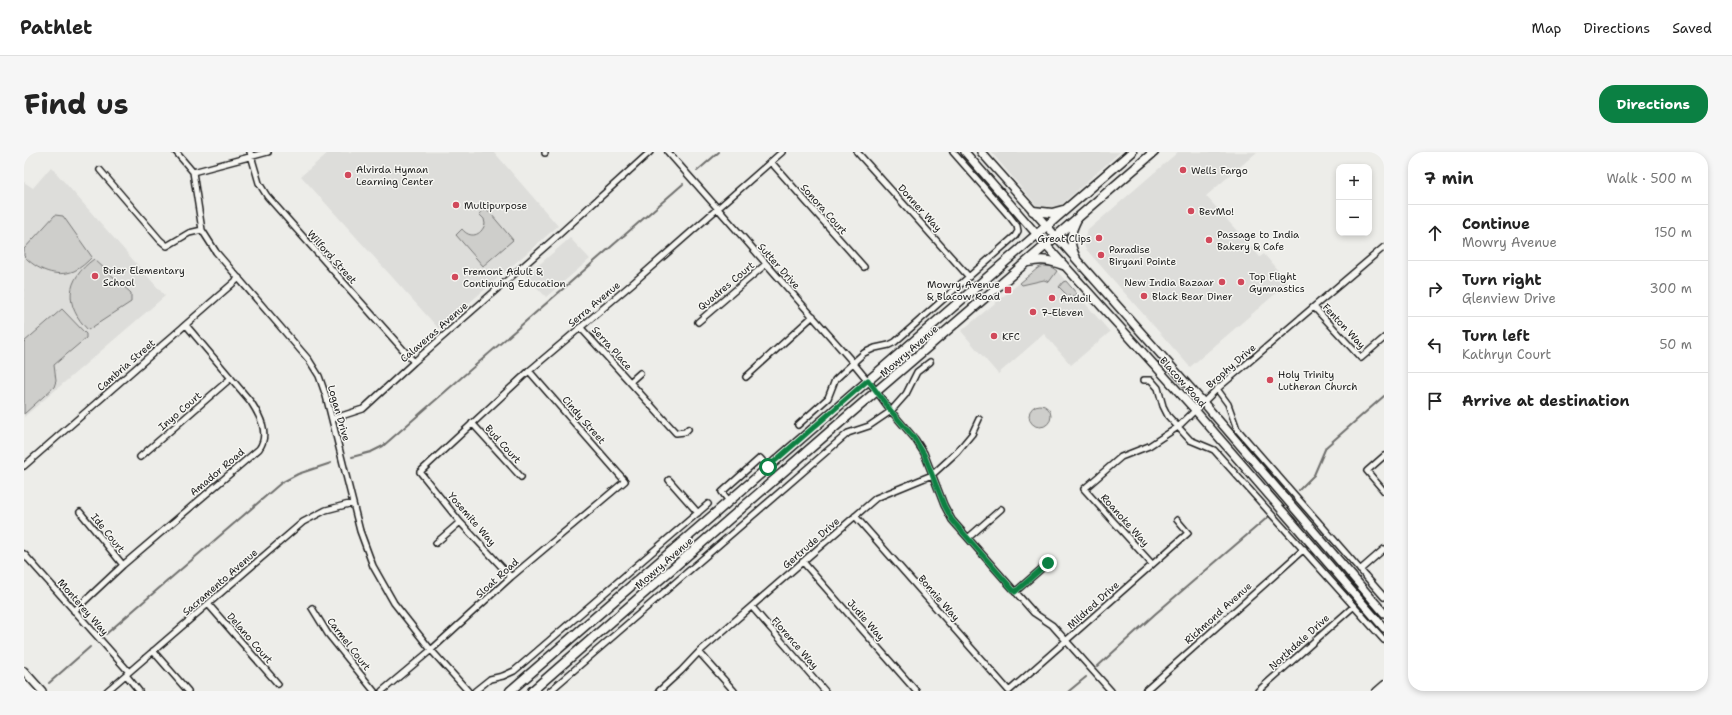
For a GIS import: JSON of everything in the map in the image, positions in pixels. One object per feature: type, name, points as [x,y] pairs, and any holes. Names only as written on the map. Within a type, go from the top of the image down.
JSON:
[{"type":"main road","name":"Blacow Road","points":[[965,152],[1036,234],[1195,410],[1384,628]]},
{"type":"main road","name":"Blacow Road","points":[[981,152],[1203,402],[1384,613]]},
{"type":"main road","name":"Mowry Avenue","points":[[510,691],[1132,152]]},
{"type":"main road","points":[[1137,167],[1149,152]]},
{"type":"main road","name":"Mowry Avenue","points":[[532,691],[1154,152]]},
{"type":"main road","points":[[1033,211],[1052,213],[1064,210]]},
{"type":"main road","points":[[1079,217],[1072,230],[1071,242],[1072,247],[1084,268]]},
{"type":"main road","points":[[1027,262],[1039,259],[1050,260],[1063,264]]},
{"type":"main road","points":[[24,671],[42,691]]},
{"type":"street","points":[[176,152],[193,172],[251,154],[268,152]]},
{"type":"street","name":"Calaveras Avenue","points":[[332,419],[363,409],[650,152]]},
{"type":"street","name":"Sutter Drive","points":[[668,152],[716,209],[813,316],[868,380],[891,411],[915,439],[924,454],[952,520],[1034,613],[1052,626],[1111,691]]},
{"type":"street","name":"Serra Avenue","points":[[420,472],[529,371],[633,283],[782,152]]},
{"type":"street","name":"Donner Way","points":[[857,152],[969,277]]},
{"type":"street","name":"Mowry Avenue","points":[[798,425],[828,398],[839,375],[864,353],[874,348],[889,345],[895,342],[1015,236],[1018,231],[1017,226],[1010,217],[953,152]]},
{"type":"street","name":"Wilford Street","points":[[251,154],[259,183],[267,196],[414,362]]},
{"type":"street","name":"Sonora Court","points":[[771,162],[864,267]]},
{"type":"street","points":[[100,170],[160,240],[167,246],[189,233],[202,230]]},
{"type":"street","name":"Logan Drive","points":[[193,172],[202,230],[216,252],[309,360],[318,376],[332,419],[364,542],[382,585],[394,603],[431,650],[468,691]]},
{"type":"street","name":"Brophy Drive","points":[[1084,489],[1121,457],[1149,446],[1178,427],[1203,402],[1384,247]]},
{"type":"street","name":"Quadres Court","points":[[698,322],[766,264]]},
{"type":"street","name":"Cambria Street","points":[[24,466],[239,278]]},
{"type":"street","name":"Fenton Way","points":[[1314,307],[1361,358],[1384,338]]},
{"type":"street","points":[[746,377],[813,316]]},
{"type":"street","name":"Amador Road","points":[[74,611],[123,565],[263,444],[264,435],[260,416],[251,402],[186,325]]},
{"type":"street","name":"Serra Place","points":[[580,327],[676,433],[685,432],[688,429]]},
{"type":"street","points":[[550,691],[848,433],[869,426],[891,411],[906,394],[917,372],[930,362]]},
{"type":"street","name":"Cindy Street","points":[[529,371],[625,480]]},
{"type":"street","name":"Serra Place","points":[[630,382],[640,373]]},
{"type":"street","name":"Inyo Court","points":[[140,458],[231,378]]},
{"type":"street","points":[[1144,380],[1151,380],[1158,388],[1163,406],[1168,416],[1178,427],[1190,440],[1214,450],[1384,640]]},
{"type":"street","name":"Blacow Road","points":[[1217,390],[1228,404],[1237,429],[1384,597]]},
{"type":"street","name":"Gertrude Drive","points":[[659,691],[700,652],[876,498],[932,475],[957,452],[972,434],[979,419]]},
{"type":"street","name":"Bud Court","points":[[472,423],[521,478]]},
{"type":"street","points":[[1384,456],[1366,471],[1384,491]]},
{"type":"street","points":[[729,501],[722,492],[760,458],[768,467]]},
{"type":"street","name":"Yosemite Way","points":[[420,472],[460,522],[511,577]]},
{"type":"street","name":"Sloat Road","points":[[382,691],[431,650],[511,577],[625,480]]},
{"type":"street","points":[[669,480],[698,513]]},
{"type":"street","name":"Roanoke Way","points":[[1084,489],[1152,564]]},
{"type":"street","name":"Sacramento Avenue","points":[[107,691],[303,522],[326,510],[353,503]]},
{"type":"street","name":"Mowry Avenue","points":[[475,691],[490,679],[504,676],[514,671],[708,504]]},
{"type":"street","points":[[968,538],[1001,509]]},
{"type":"street","name":"Ide Court","points":[[80,512],[123,565]]},
{"type":"street","name":"Bonnie Way","points":[[855,516],[1009,691]]},
{"type":"street","name":"Mildred Drive","points":[[1009,691],[1188,533],[1177,520]]},
{"type":"street","points":[[436,543],[460,522]]},
{"type":"street","name":"Richmond Avenue","points":[[1144,691],[1304,549]]},
{"type":"street","points":[[1360,570],[1384,549]]},
{"type":"street","name":"Monterey Way","points":[[24,554],[127,674],[139,691]]},
{"type":"street","name":"Judie Way","points":[[803,562],[916,691]]},
{"type":"street","points":[[1015,592],[1048,563]]},
{"type":"street","name":"Delano Court","points":[[208,604],[278,684]]},
{"type":"street","name":"Florence Way","points":[[752,607],[825,691]]},
{"type":"street","name":"Northdale Drive","points":[[1258,691],[1353,607]]},
{"type":"street","name":"Carmel Court","points":[[312,608],[328,634],[374,691]]},
{"type":"street","points":[[153,651],[188,691]]},
{"type":"street","points":[[700,652],[734,691]]},
{"type":"street","points":[[1376,691],[1384,684]]},
{"type":"shaded area","points":[[329,152],[494,152],[558,226],[439,329],[301,176]]},
{"type":"shaded area","points":[[991,152],[1120,152],[1062,204],[1052,207],[1037,206]]},
{"type":"shaded area","points":[[1178,152],[1257,152],[1206,196],[1260,257],[1264,254],[1288,283],[1190,367],[1085,248],[1084,240],[1087,231]]},
{"type":"shaded area","name":"Brier Elementary School","points":[[51,167],[165,296],[24,417],[24,182],[33,188]]},
{"type":"shaded area","points":[[486,208],[513,240],[483,266],[456,235],[462,229],[468,234],[472,235],[475,235],[481,231],[485,224],[484,219],[479,214]]},
{"type":"shaded area","points":[[55,215],[63,216],[92,257],[79,268],[67,273],[60,274],[41,269],[24,256],[24,249]]},
{"type":"shaded area","points":[[570,238],[590,259],[546,297],[526,276]]},
{"type":"shaded area","points":[[94,259],[131,293],[131,302],[88,330],[80,321],[75,311],[71,293],[77,275]]},
{"type":"shaded area","points":[[1047,265],[1053,267],[1057,271],[1110,332],[1071,365],[1044,334],[998,374],[961,331],[1038,268]]},
{"type":"shaded area","points":[[1050,266],[1057,271],[1049,282],[1044,280],[1022,285],[1020,283],[1038,268]]},
{"type":"shaded area","points":[[1066,281],[1077,294],[1074,296],[1067,295],[1059,287]]},
{"type":"shaded area","points":[[62,309],[86,334],[86,338],[54,365],[56,381],[54,387],[24,414],[24,342]]},
{"type":"shaded area","points":[[1040,405],[1048,408],[1051,416],[1048,424],[1040,427],[1032,424],[1029,416],[1032,408]]},
{"type":"waterway","points":[[697,171],[719,152]]},
{"type":"waterway","points":[[352,457],[371,452],[383,446],[683,184]]},
{"type":"waterway","points":[[1299,490],[1314,475],[1326,447],[1384,396]]},
{"type":"waterway","points":[[106,634],[281,483],[298,474],[331,463]]},
{"type":"waterway","points":[[1098,666],[1155,614],[1268,517]]},
{"type":"waterway","points":[[49,683],[90,647]]},
{"type":"waterway","points":[[1069,691],[1086,677]]},
{"type":"place","name":"Wells Fargo","points":[[1183,170]]},
{"type":"place","name":"Alvirda Hyman Learning Center","points":[[348,175]]},
{"type":"place","name":"Multipurpose","points":[[456,205]]},
{"type":"place","name":"BevMo!","points":[[1191,211]]},
{"type":"place","name":"Great Clips","points":[[1099,238]]},
{"type":"place","name":"Passage to India Bakery & Cafe","points":[[1209,240]]},
{"type":"place","name":"Paradise Biryani Pointe","points":[[1101,255]]},
{"type":"place","name":"Brier Elementary School","points":[[95,276]]},
{"type":"place","name":"Fremont Adult & Continuing Education","points":[[455,277]]},
{"type":"place","name":"New India Bazaar","points":[[1222,282]]},
{"type":"place","name":"Top Flight Gymnastics","points":[[1241,282]]},
{"type":"place","name":"Mowry Avenue & Blacow Road","points":[[1008,290]]},
{"type":"place","name":"Black Bear Diner","points":[[1144,296]]},
{"type":"place","name":"Andoil","points":[[1052,298]]},
{"type":"place","name":"7-Eleven","points":[[1033,312]]},
{"type":"place","name":"KFC","points":[[994,336]]},
{"type":"place","name":"Holy Trinity Lutheran Church","points":[[1270,380]]},
{"type":"route","points":[[768,467],[868,380],[891,411],[915,439],[924,454],[944,505],[952,520],[1015,592],[1048,563]]}]
